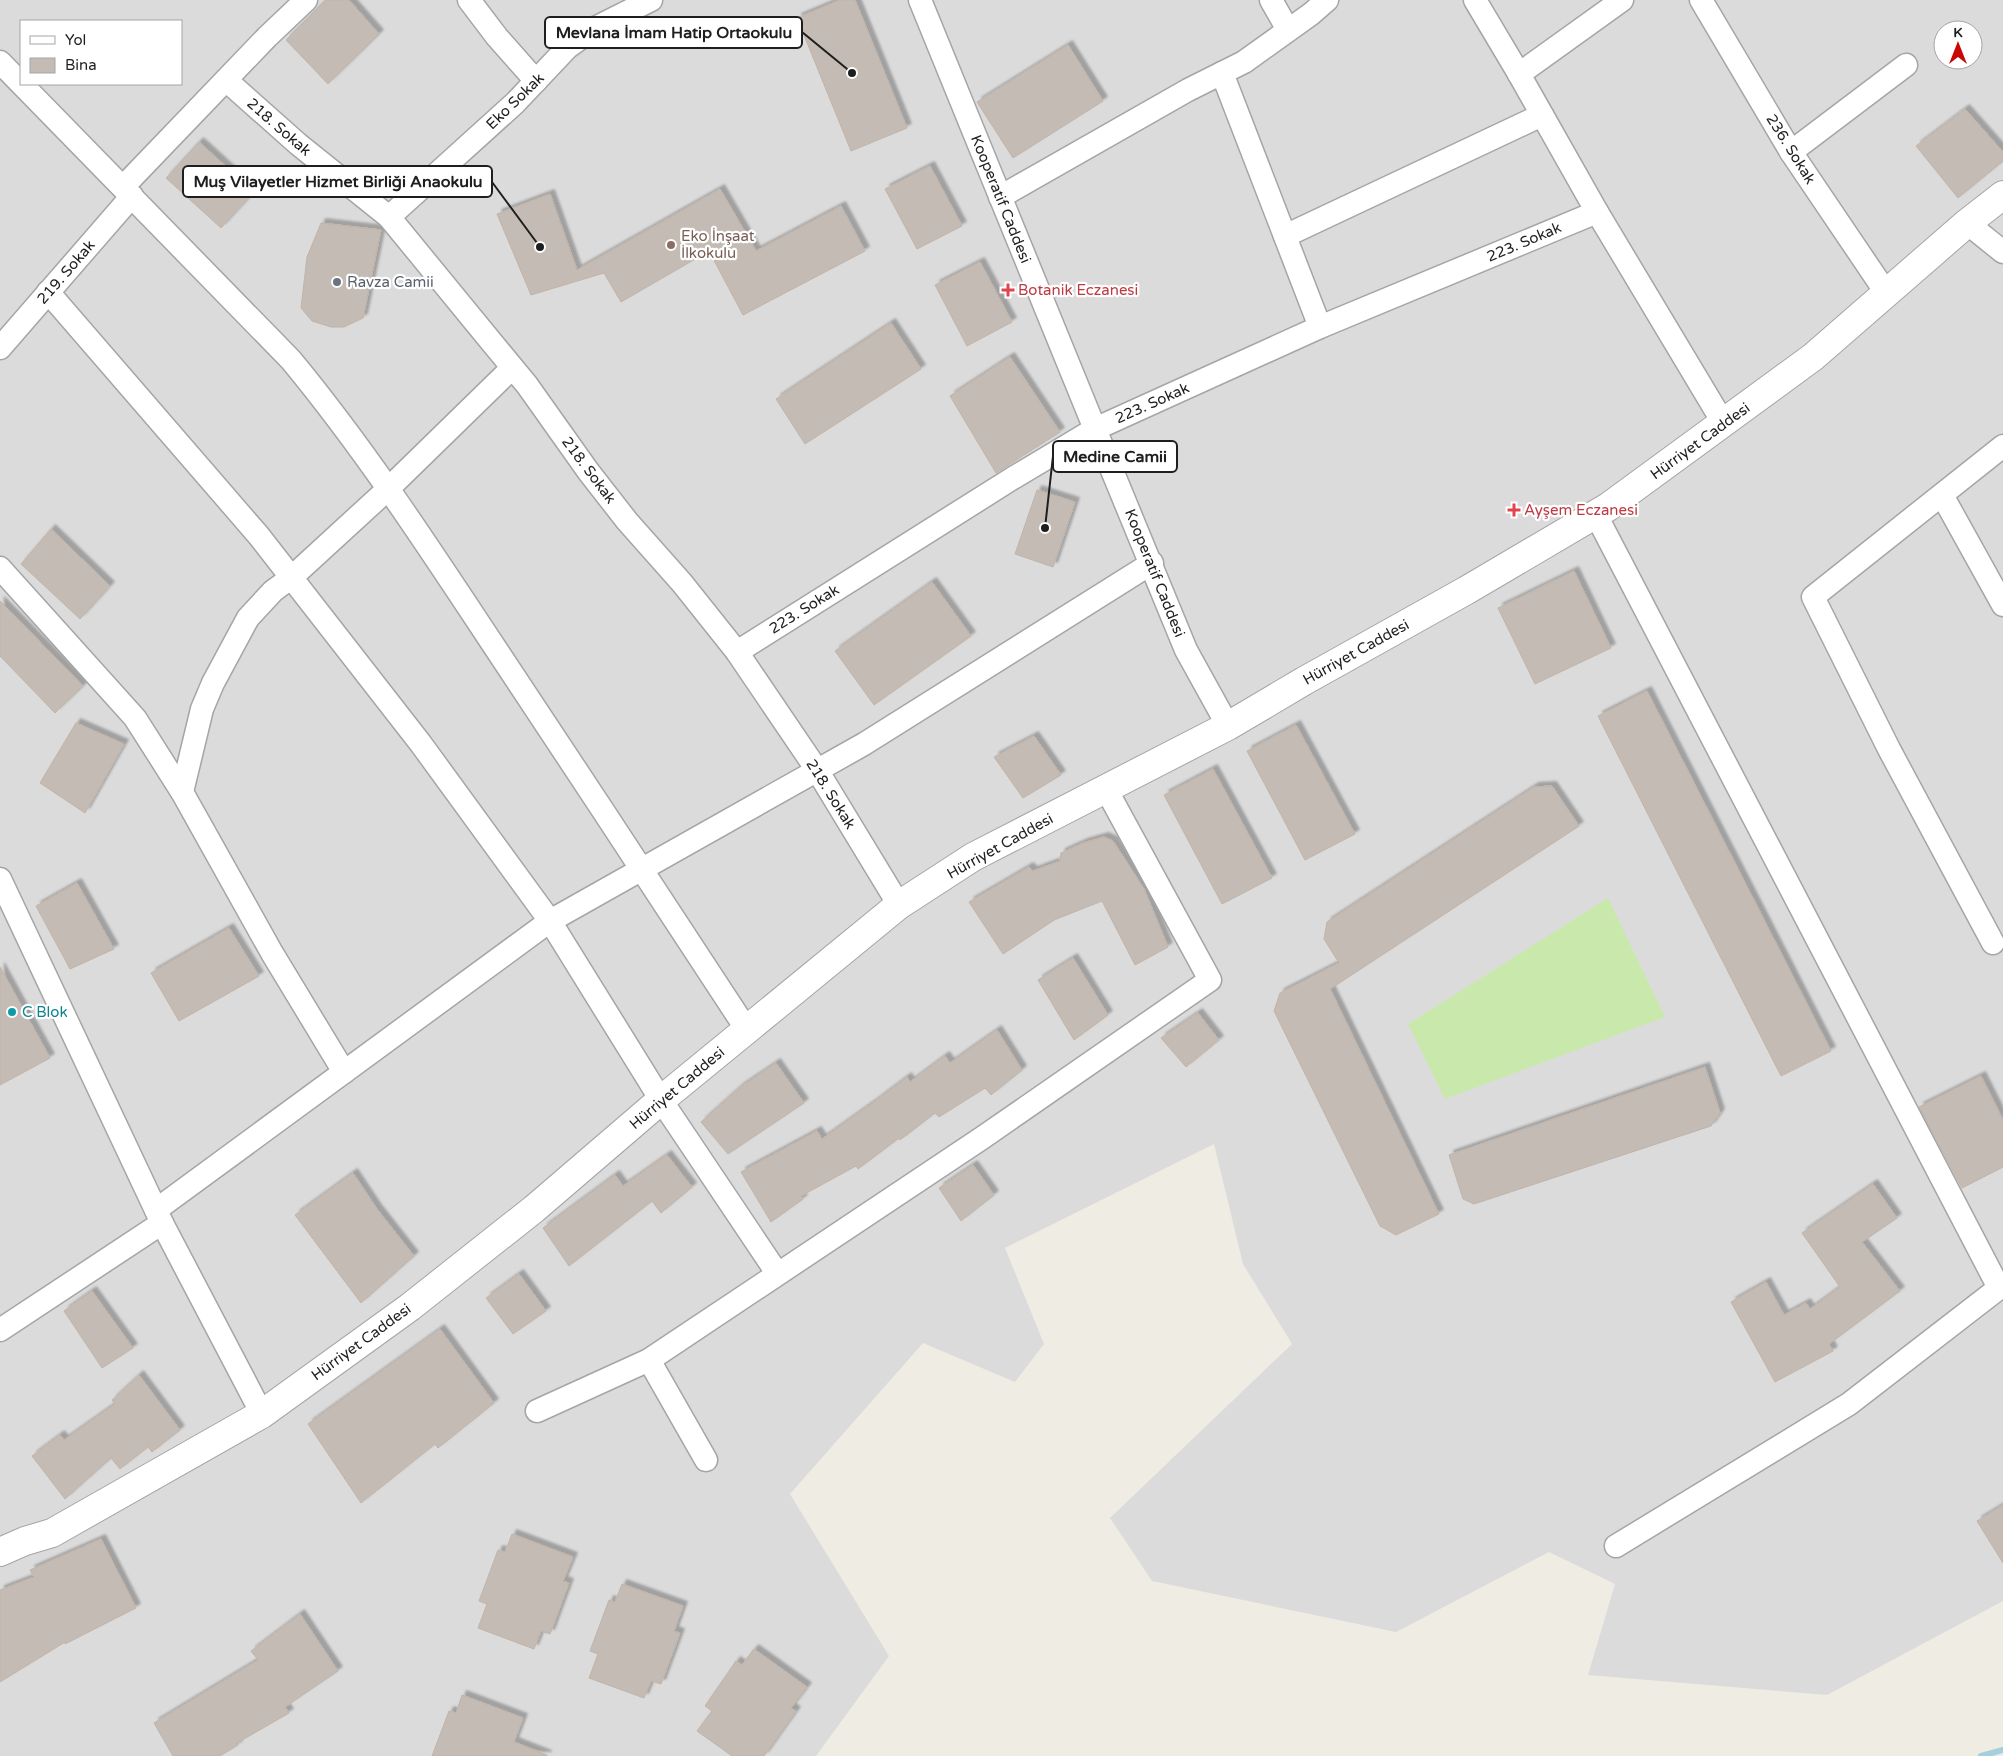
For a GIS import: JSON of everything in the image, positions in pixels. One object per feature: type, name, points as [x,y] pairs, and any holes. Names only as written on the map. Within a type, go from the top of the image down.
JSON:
[{"type":"street","name":"219. Sokak","points":[[0,348],[48,292],[127,192],[226,80],[306,0]]},
{"type":"street","points":[[469,0],[497,37],[536,81]]},
{"type":"street","name":"Eko Sokak","points":[[389,217],[515,103],[568,47],[593,29],[651,0]]},
{"type":"street","name":"Kooperatif Caddesi","points":[[920,0],[1094,430],[1152,563],[1186,650],[1228,726]]},
{"type":"street","points":[[1271,0],[1288,30]]},
{"type":"street","points":[[1000,197],[1188,90],[1244,62],[1327,0]]},
{"type":"street","points":[[1475,0],[1597,212],[1724,424]]},
{"type":"street","points":[[1519,74],[1622,0]]},
{"type":"street","name":"236. Sokak","points":[[1701,0],[1791,152],[1887,294]]},
{"type":"street","points":[[0,62],[20,82]]},
{"type":"street","points":[[1791,152],[1906,65]]},
{"type":"street","points":[[1222,73],[1320,327]]},
{"type":"street","name":"218. Sokak","points":[[226,80],[298,144],[389,217],[512,368],[627,521],[682,583],[737,652],[817,770],[900,905]]},
{"type":"street","points":[[22,85],[292,360],[334,412],[389,488],[642,868],[747,1030]]},
{"type":"street","points":[[1285,236],[1542,114]]},
{"type":"street","name":"Hürriyet Caddesi","points":[[0,1552],[25,1541],[52,1533],[262,1414],[410,1306],[534,1209],[661,1100],[900,905],[973,857],[1228,726],[1596,515],[1724,424],[1813,357],[1967,223],[2003,196]]},
{"type":"street","name":"223. Sokak","points":[[737,652],[1013,478],[1094,430],[1320,327],[1597,212]]},
{"type":"street","points":[[1967,223],[2003,252]]},
{"type":"street","points":[[48,292],[259,536],[421,744],[550,921],[661,1100],[777,1274]]},
{"type":"street","points":[[182,792],[202,709],[226,657],[248,618],[273,591],[292,577],[389,488],[512,368]]},
{"type":"street","points":[[1992,943],[1888,749],[1813,598],[1942,495],[2000,454]]},
{"type":"street","points":[[1942,495],[2003,605]]},
{"type":"street","points":[[1596,515],[2001,1287],[1849,1404],[1616,1546]]},
{"type":"street","points":[[0,1330],[159,1217],[344,1072],[550,921],[864,744],[1152,563]]},
{"type":"street","points":[[0,568],[135,718],[182,792],[272,953],[344,1072]]},
{"type":"street","points":[[537,1411],[649,1360],[982,1138],[1210,980],[1106,789]]},
{"type":"street","points":[[0,879],[159,1217],[262,1414]]},
{"type":"street","points":[[649,1360],[706,1460]]},
{"type":"shaded area","points":[[0,0],[2003,0],[2003,1601],[1827,1695],[1588,1675],[1615,1584],[1549,1552],[1396,1632],[1152,1581],[1110,1518],[1292,1344],[1243,1264],[1214,1144],[1005,1248],[1044,1344],[1015,1382],[923,1343],[790,1494],[889,1656],[816,1756],[0,1756]]},
{"type":"green space","points":[[1608,898],[1665,1017],[1445,1099],[1408,1024]]},
{"type":"building","points":[[326,0],[349,0],[379,34],[328,84],[286,40]]},
{"type":"building","points":[[840,0],[855,0],[907,128],[851,151],[797,18]]},
{"type":"building","points":[[1068,45],[1103,101],[1013,158],[977,102]]},
{"type":"building","points":[[1965,109],[2003,152],[2003,161],[1958,198],[1916,146]]},
{"type":"building","points":[[199,142],[254,192],[221,228],[166,178]]},
{"type":"building","points":[[930,166],[962,226],[917,249],[885,189]]},
{"type":"building","points":[[720,189],[756,251],[841,206],[865,251],[743,315],[709,251],[621,302],[604,273],[531,295],[497,214],[550,194],[577,270]]},
{"type":"building","name":"Ravza Camii","points":[[321,223],[381,230],[363,318],[344,327],[331,327],[312,321],[301,308],[307,257]]},
{"type":"building","points":[[980,262],[1012,322],[967,346],[935,285]]},
{"type":"building","points":[[891,323],[921,369],[805,444],[776,399]]},
{"type":"building","points":[[1010,357],[1060,432],[996,473],[950,396]]},
{"type":"building","points":[[1037,490],[1075,502],[1053,567],[1015,554]]},
{"type":"building","points":[[51,529],[110,586],[80,619],[21,564]]},
{"type":"building","points":[[1574,571],[1611,648],[1535,684],[1498,608]]},
{"type":"building","points":[[932,582],[971,636],[874,705],[835,651]]},
{"type":"building","points":[[0,601],[83,686],[55,713],[0,656]]},
{"type":"building","points":[[1647,691],[1831,1051],[1781,1076],[1598,716]]},
{"type":"building","points":[[76,723],[124,744],[85,813],[40,783]]},
{"type":"building","points":[[1296,725],[1355,834],[1305,860],[1247,751]]},
{"type":"building","points":[[1034,736],[1061,775],[1023,798],[994,757]]},
{"type":"building","points":[[1213,769],[1272,878],[1222,904],[1164,795]]},
{"type":"building","points":[[1552,786],[1579,826],[1330,989],[1439,1214],[1396,1235],[1380,1226],[1274,1011],[1280,993],[1339,963],[1324,939],[1327,922],[1534,787]]},
{"type":"building","points":[[1104,837],[1113,841],[1144,889],[1168,947],[1135,965],[1102,901],[1054,920],[1003,954],[969,902],[1029,867],[1033,871],[1060,861],[1061,853],[1083,843]]},
{"type":"building","points":[[77,883],[114,949],[70,969],[36,906]]},
{"type":"building","points":[[229,928],[259,976],[179,1021],[151,973]]},
{"type":"building","points":[[1073,958],[1108,1015],[1074,1040],[1038,980]]},
{"type":"building","name":"C Blok","points":[[0,967],[50,1058],[0,1085]]},
{"type":"building","points":[[1198,1013],[1219,1040],[1186,1067],[1161,1038]]},
{"type":"building","points":[[997,1030],[1022,1070],[991,1095],[985,1088],[939,1117],[935,1113],[858,1169],[856,1166],[801,1196],[803,1199],[771,1222],[741,1172],[817,1131],[822,1139],[907,1077],[910,1082],[945,1056],[950,1063]]},
{"type":"building","points":[[776,1063],[804,1103],[728,1154],[701,1122],[739,1088]]},
{"type":"building","points":[[1705,1067],[1720,1113],[1711,1126],[1474,1204],[1463,1199],[1449,1155]]},
{"type":"building","points":[[1981,1076],[2003,1120],[2003,1167],[1962,1188],[1919,1107]]},
{"type":"building","points":[[667,1155],[692,1187],[661,1213],[652,1201],[569,1266],[543,1228],[615,1175],[623,1186]]},
{"type":"building","points":[[973,1165],[994,1195],[961,1221],[939,1188]]},
{"type":"building","points":[[353,1173],[377,1209],[414,1256],[361,1303],[295,1215]]},
{"type":"building","points":[[1873,1184],[1897,1218],[1862,1242],[1900,1291],[1829,1344],[1833,1351],[1775,1382],[1731,1302],[1766,1282],[1784,1315],[1806,1303],[1810,1309],[1840,1287],[1802,1233]]},
{"type":"building","points":[[519,1274],[546,1311],[513,1334],[486,1298]]},
{"type":"building","points":[[92,1291],[133,1348],[102,1368],[64,1311]]},
{"type":"building","points":[[440,1329],[494,1403],[438,1448],[435,1444],[361,1503],[308,1424]]},
{"type":"building","points":[[139,1375],[180,1430],[152,1452],[148,1447],[120,1469],[111,1458],[65,1499],[32,1456],[60,1435],[64,1440],[115,1404],[112,1400]]},
{"type":"building","points":[[2003,1505],[2003,1563],[1977,1521]]},
{"type":"building","points":[[512,1534],[573,1557],[563,1581],[569,1583],[550,1634],[541,1631],[534,1649],[478,1628],[487,1604],[479,1601],[498,1550],[505,1552]]},
{"type":"building","points":[[101,1539],[136,1608],[65,1644],[65,1642],[0,1682],[0,1590],[34,1577],[30,1570]]},
{"type":"building","points":[[622,1584],[683,1606],[674,1631],[680,1633],[661,1684],[651,1681],[644,1698],[589,1678],[598,1654],[590,1651],[609,1600],[615,1602]]},
{"type":"building","points":[[300,1614],[338,1671],[285,1707],[289,1713],[237,1743],[238,1745],[220,1756],[173,1756],[154,1723],[258,1660],[251,1651]]},
{"type":"building","points":[[754,1649],[807,1687],[791,1708],[796,1711],[764,1756],[732,1756],[697,1731],[712,1711],[705,1706],[736,1661],[742,1665]]},
{"type":"building","points":[[462,1695],[523,1718],[514,1742],[547,1756],[432,1756],[449,1711],[456,1713]]},
{"type":"waterway","points":[[1981,1756],[2003,1750]]},
{"type":"place","name":"Mevlana İmam Hatip Ortaokulu","points":[[852,73]]},
{"type":"place","name":"Eko İnşaat İlkokulu","points":[[671,245]]},
{"type":"place","name":"Muş Vilayetler Hizmet Birliği Anaokulu","points":[[540,247]]},
{"type":"place","name":"Ravza Camii","points":[[337,282]]},
{"type":"place","name":"Botanik Eczanesi","points":[[1008,290]]},
{"type":"place","name":"Ayşem Eczanesi","points":[[1514,510]]},
{"type":"place","name":"Medine Camii","points":[[1045,528]]},
{"type":"place","name":"C Blok","points":[[12,1012]]}]
